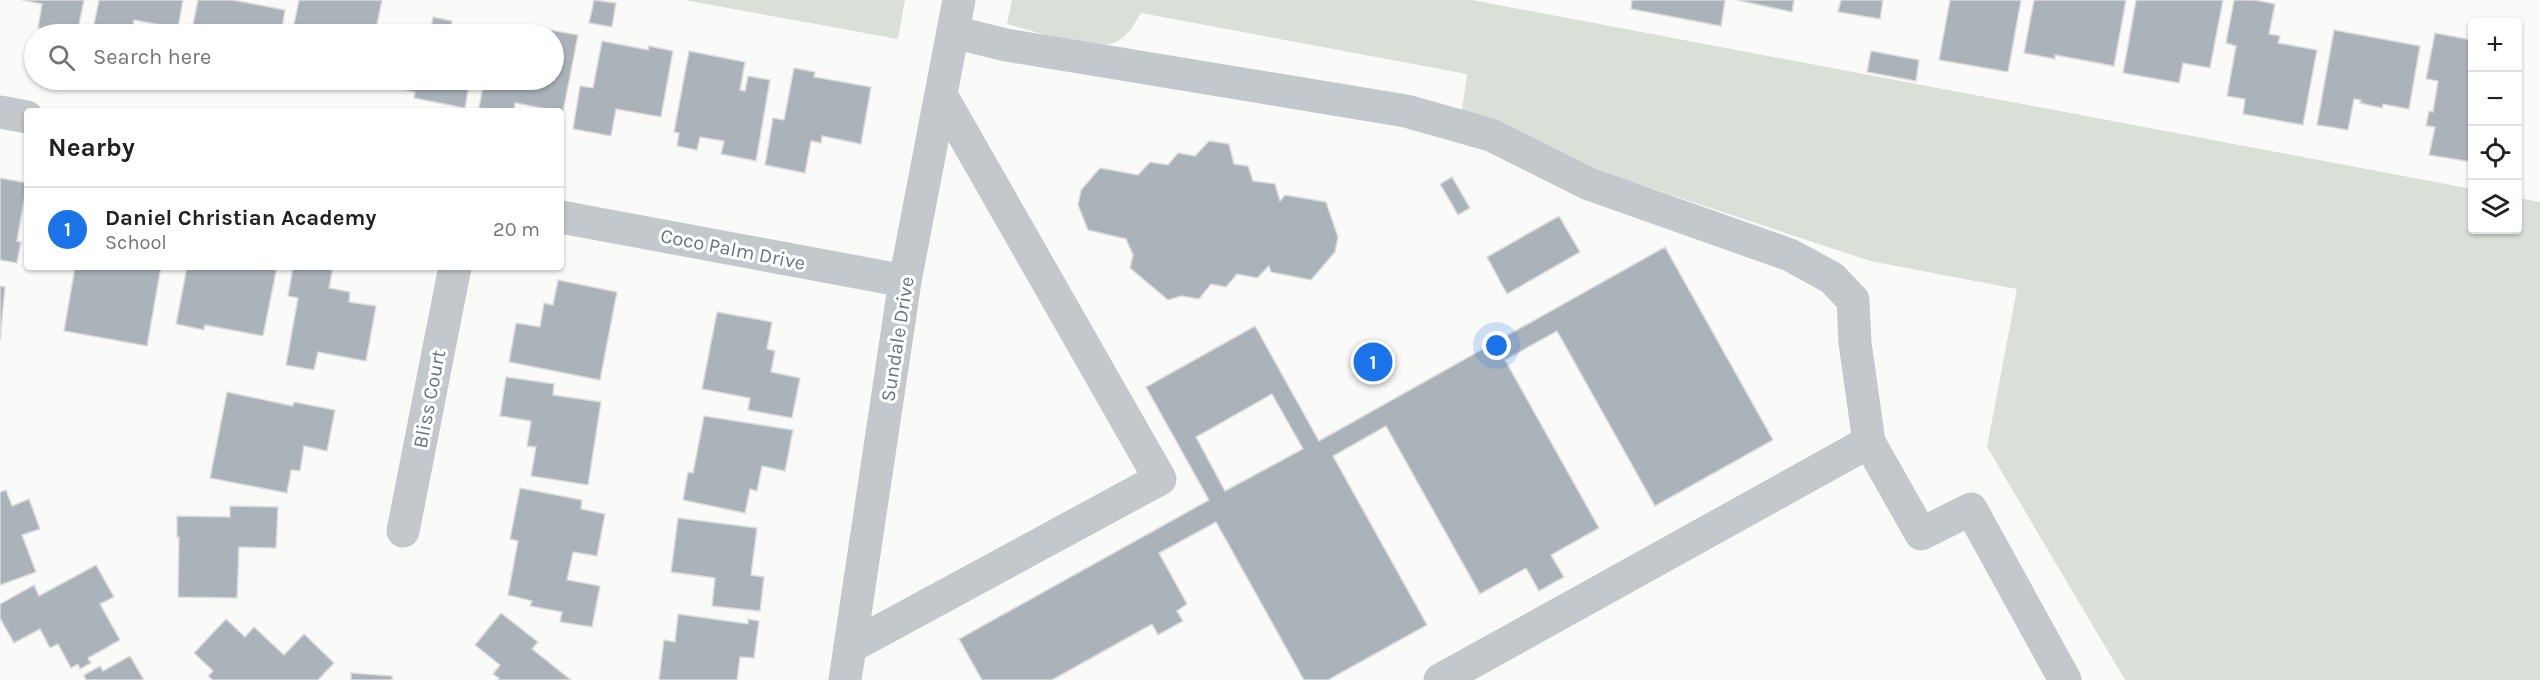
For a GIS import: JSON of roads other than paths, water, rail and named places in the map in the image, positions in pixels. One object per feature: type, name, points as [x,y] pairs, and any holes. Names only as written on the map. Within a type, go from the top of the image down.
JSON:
[{"type":"street","name":"Sundale Drive","points":[[845,680],[905,281],[959,0]]},
{"type":"street","points":[[953,32],[1006,45],[1406,111],[1491,135],[1589,184],[1790,255],[1832,278],[1853,300],[1855,343],[1869,442],[1921,534],[1971,509],[2065,680]]},
{"type":"street","points":[[850,646],[1160,479],[941,94]]},
{"type":"street","points":[[0,112],[24,116]]},
{"type":"street","name":"Coco Palm Drive","points":[[564,218],[905,281]]},
{"type":"street","name":"Bliss Court","points":[[403,531],[454,270]]},
{"type":"street","points":[[1440,680],[1869,442]]},
{"type":"place","name":"Daniel Christian Academy","points":[[1373,362]]}]
